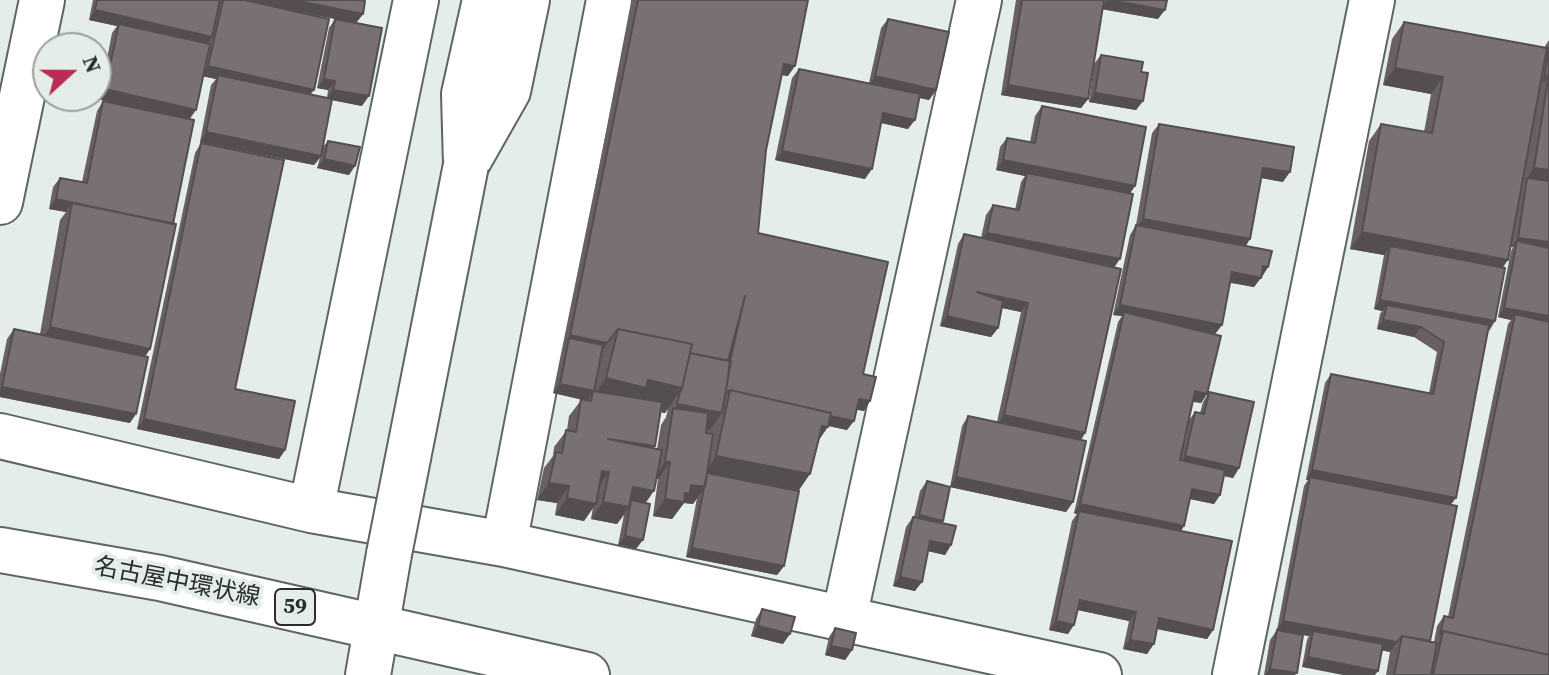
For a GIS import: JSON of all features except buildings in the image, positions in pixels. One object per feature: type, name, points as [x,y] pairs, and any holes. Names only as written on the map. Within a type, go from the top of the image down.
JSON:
[{"type":"street","points":[[0,202],[9,119],[42,0]]},
{"type":"street","points":[[311,510],[416,0]]},
{"type":"street","points":[[368,672],[466,165],[464,94],[485,0]]},
{"type":"street","points":[[466,165],[508,91],[527,0]]},
{"type":"street","points":[[504,544],[609,0]]},
{"type":"street","points":[[844,618],[979,0]]},
{"type":"street","points":[[1235,675],[1372,0]]},
{"type":"street","points":[[0,436],[311,510],[504,544],[1099,675]]},
{"type":"street","name":"名古屋中環状線","points":[[0,550],[160,578],[378,625],[587,675]]}]
